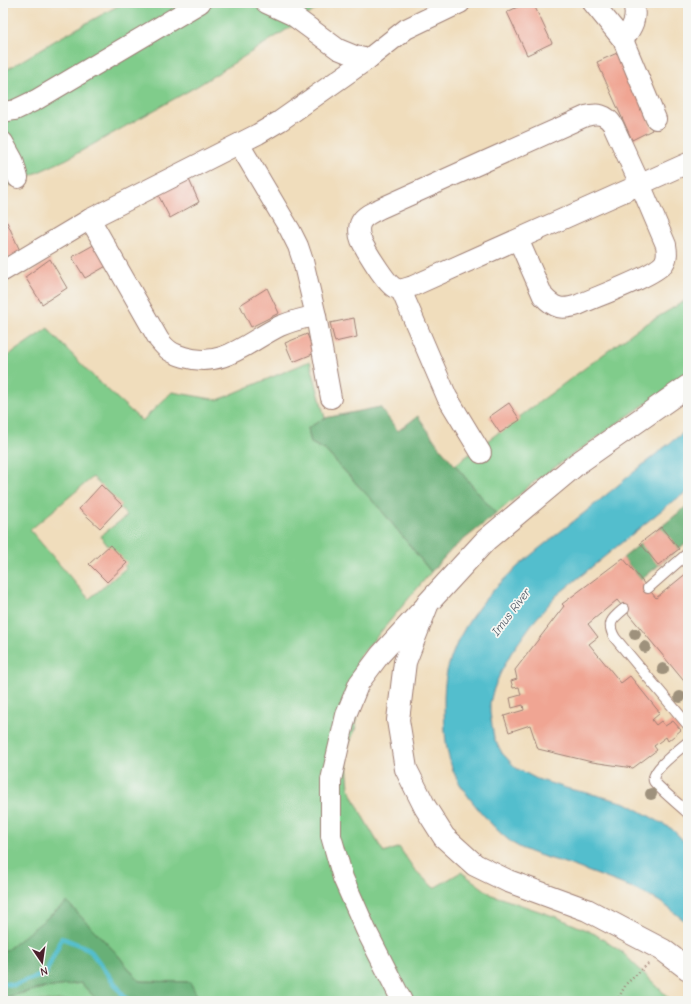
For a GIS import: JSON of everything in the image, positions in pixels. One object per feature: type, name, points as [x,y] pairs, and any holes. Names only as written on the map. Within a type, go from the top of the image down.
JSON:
[{"type":"main road","points":[[688,386],[572,468],[486,540],[428,603],[404,662],[398,720],[406,769],[425,807],[444,837],[475,864],[508,881],[587,910],[663,950],[688,969]]},
{"type":"street","points":[[3,112],[16,110],[36,100],[200,3]]},
{"type":"street","points":[[266,3],[292,15],[338,49],[355,56],[368,59]]},
{"type":"street","points":[[3,270],[90,219],[239,144],[280,121],[368,59],[406,29],[460,3]]},
{"type":"street","points":[[593,3],[623,40],[656,119]]},
{"type":"street","points":[[623,40],[635,23],[636,14],[633,3]]},
{"type":"street","points":[[518,239],[543,296],[549,303],[557,308],[568,308],[578,305],[652,273],[664,262],[667,254],[666,245],[640,184],[613,125],[608,118],[602,115],[593,114],[586,116],[379,209],[370,214],[361,222],[359,231],[361,240],[384,278],[393,287],[401,290],[413,286],[640,184],[688,163]]},
{"type":"street","points":[[3,142],[13,160],[18,178]]},
{"type":"street","points":[[239,144],[298,246],[303,260],[316,316],[331,398]]},
{"type":"street","points":[[90,219],[159,340],[166,349],[175,354],[194,360],[213,360],[230,354],[281,326],[298,319],[316,316]]},
{"type":"street","points":[[401,290],[448,397],[481,453]]},
{"type":"street","points":[[402,1001],[366,930],[343,878],[331,836],[331,780],[346,715],[359,683],[380,655],[428,603]]},
{"type":"lane","points":[[648,588],[688,553]]},
{"type":"lane","points":[[624,609],[610,622],[610,627],[615,638],[688,725]]},
{"type":"lane","points":[[688,742],[657,770],[654,777],[654,781],[688,813]]},
{"type":"path","points":[[617,1001],[626,984],[663,950]]},
{"type":"green space","points":[[123,3],[325,3],[283,32],[199,85],[67,159],[3,188],[3,72],[56,40]]},
{"type":"green space","points":[[688,299],[688,375],[534,482],[496,514],[455,465],[636,330]]},
{"type":"green space","points":[[48,328],[96,379],[142,421],[172,392],[218,400],[310,361],[325,418],[308,428],[311,443],[325,450],[382,511],[431,572],[357,660],[356,727],[346,752],[349,788],[363,817],[384,853],[399,847],[414,869],[434,888],[461,872],[492,895],[559,918],[595,934],[623,953],[672,1001],[200,1001],[189,982],[139,981],[117,954],[67,903],[3,953],[3,359]],"holes":[[[93,477],[127,516],[100,536],[126,568],[89,599],[30,530]]]},
{"type":"green space","points":[[380,407],[398,431],[418,416],[437,444],[496,514],[452,549],[431,572],[382,511],[325,450],[311,443],[308,428],[325,418]]},
{"type":"green space","points":[[688,505],[688,541],[641,580],[623,558]]},
{"type":"green space","points":[[67,902],[117,954],[139,981],[190,982],[200,1001],[98,1001],[81,983],[38,989],[3,998],[3,953]]},
{"type":"green space","points":[[81,983],[98,1001],[3,1001],[3,998],[38,989]]},
{"type":"water","name":"Imus River","points":[[688,429],[688,491],[668,505],[556,596],[531,625],[511,653],[493,691],[490,703],[490,713],[494,738],[502,753],[516,768],[537,779],[569,789],[626,803],[672,829],[680,837],[688,847],[688,923],[664,904],[647,895],[595,874],[529,852],[519,847],[490,823],[467,794],[451,766],[447,749],[444,705],[447,669],[450,661],[460,637],[488,596],[525,560],[544,544]]},
{"type":"building","points":[[526,3],[533,3],[552,43],[527,55],[507,12]]},
{"type":"building","points":[[626,49],[652,130],[632,140],[597,62]]},
{"type":"building","points":[[187,175],[199,202],[170,218],[156,191]]},
{"type":"building","points":[[7,222],[21,253],[3,261],[3,224]]},
{"type":"building","points":[[99,242],[110,264],[85,278],[72,257]]},
{"type":"building","points":[[50,259],[67,288],[42,304],[25,277]]},
{"type":"building","points":[[267,288],[279,313],[251,327],[240,305]]},
{"type":"building","points":[[354,318],[357,337],[335,342],[330,323]]},
{"type":"building","points":[[307,334],[315,353],[293,362],[285,343]]},
{"type":"building","points":[[509,403],[520,420],[500,433],[489,417]]},
{"type":"building","points":[[101,485],[122,505],[100,528],[79,509]]},
{"type":"building","points":[[661,527],[679,549],[658,565],[640,543]]},
{"type":"building","points":[[110,545],[127,563],[107,582],[89,564]]},
{"type":"building","points":[[623,558],[656,598],[688,572],[688,686],[617,600],[588,624],[598,637],[589,644],[621,683],[630,676],[660,713],[652,720],[656,725],[661,721],[665,726],[673,721],[681,730],[668,741],[666,737],[654,746],[657,750],[633,768],[592,762],[538,749],[530,725],[509,732],[504,716],[524,710],[523,705],[512,708],[510,698],[521,695],[519,687],[513,688],[511,681],[517,679],[515,670],[564,606],[562,604]]},
{"type":"waterway","points":[[3,983],[14,985],[45,974],[62,938],[89,949],[129,1001]]}]
